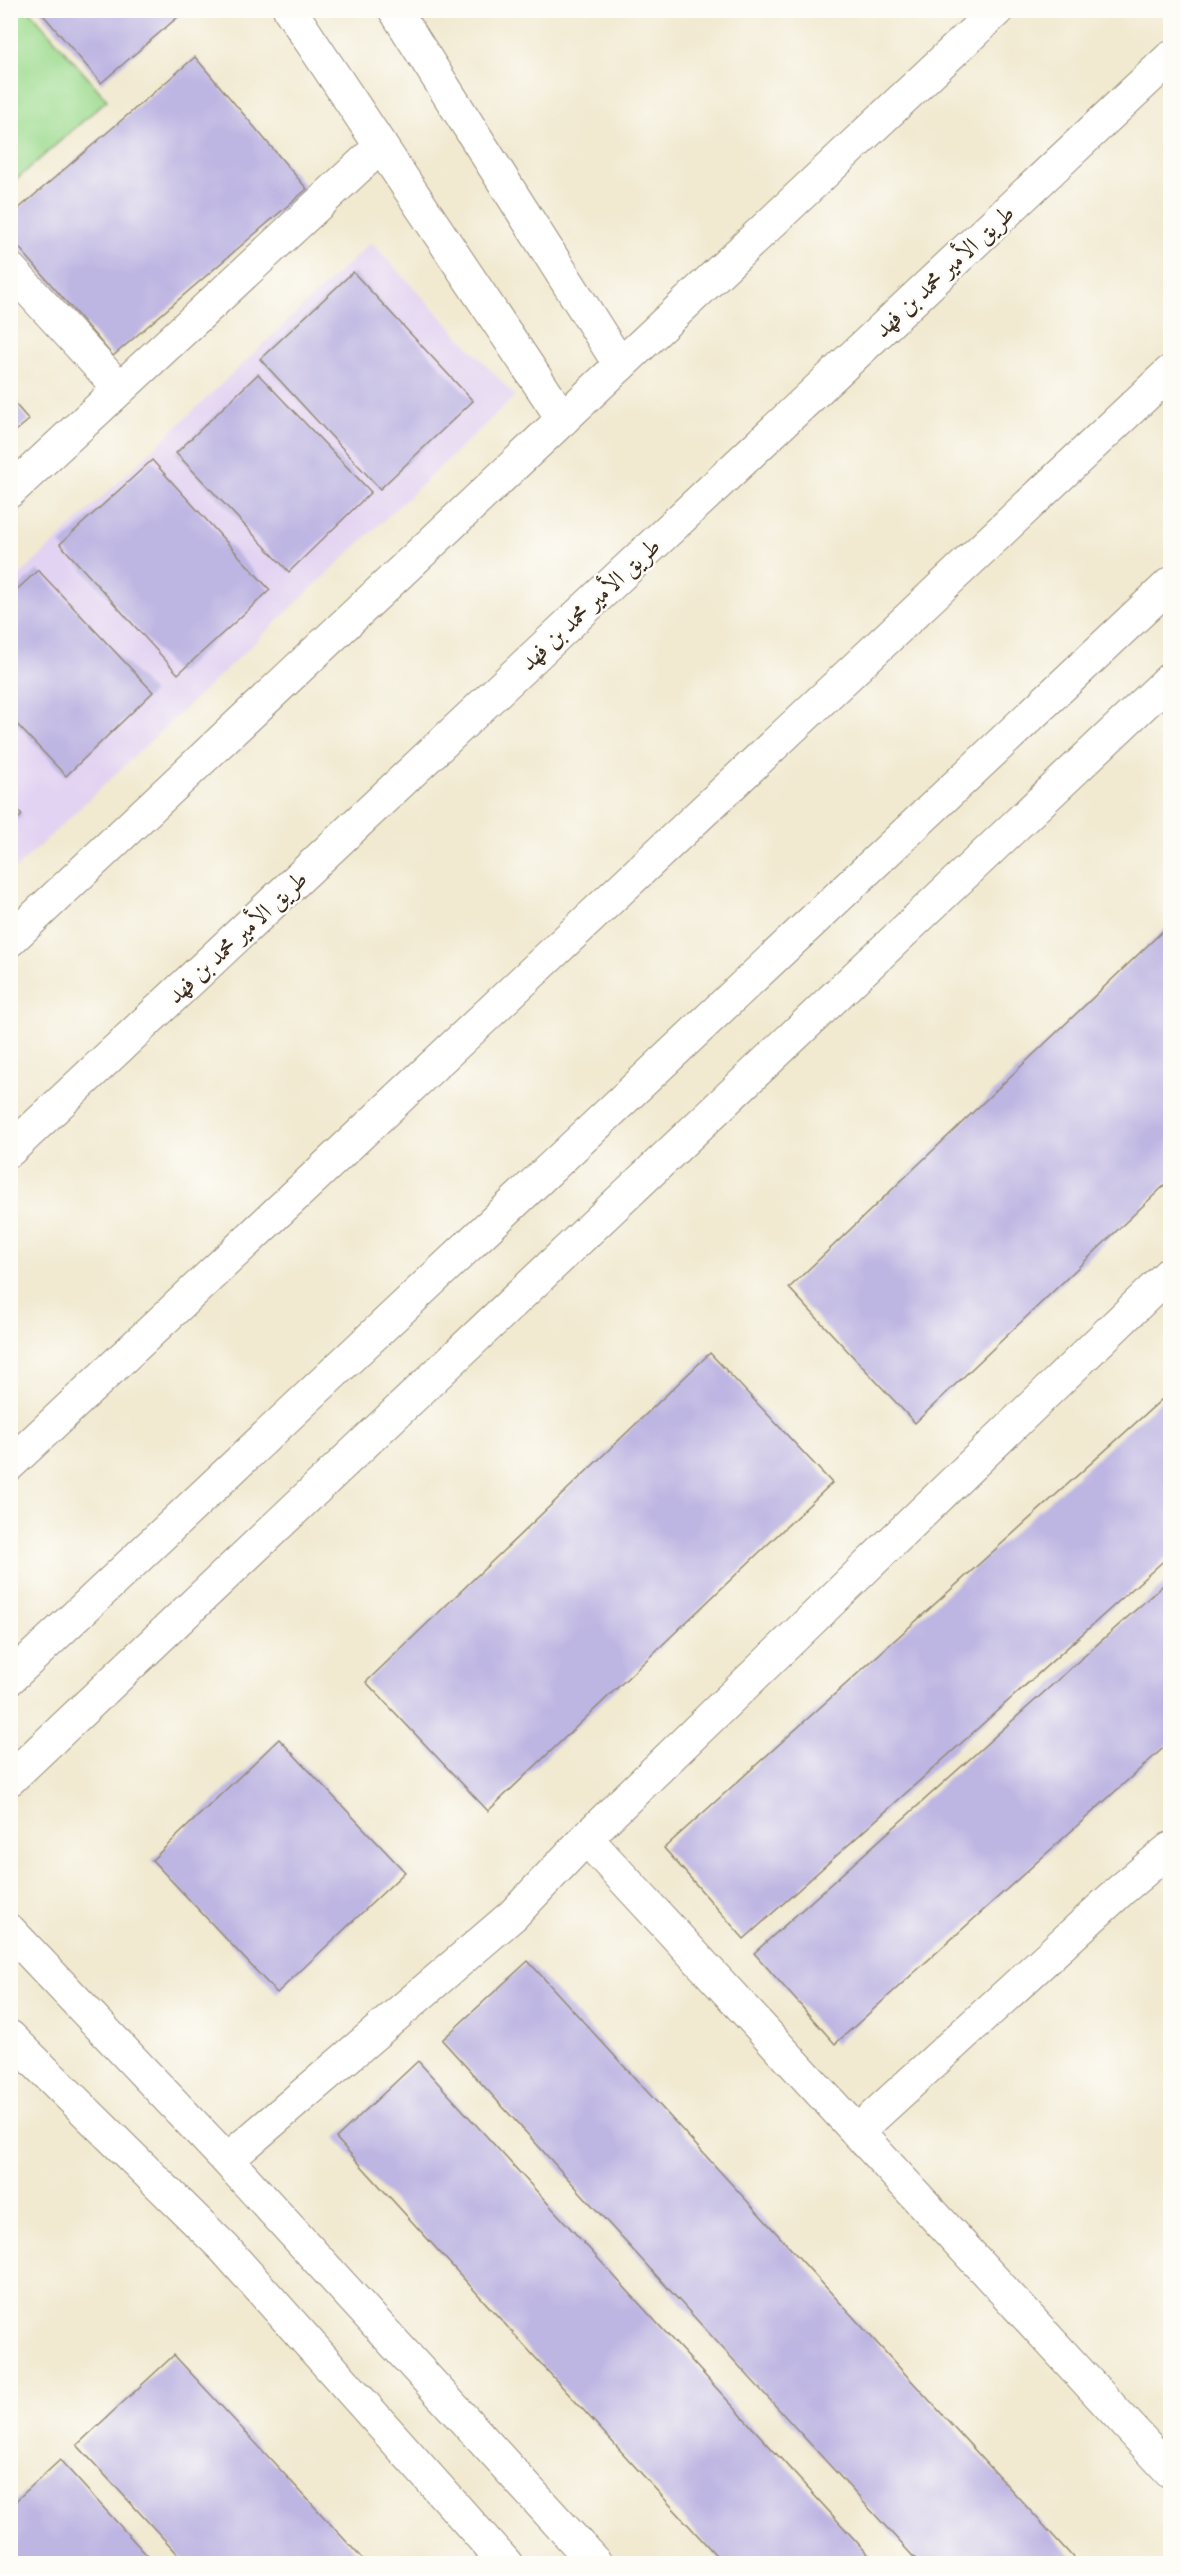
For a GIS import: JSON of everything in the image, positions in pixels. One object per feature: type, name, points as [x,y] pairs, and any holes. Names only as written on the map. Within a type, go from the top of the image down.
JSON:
[{"type":"main road","points":[[290,10],[563,419]]},
{"type":"main road","points":[[396,10],[620,365]]},
{"type":"main road","points":[[10,940],[997,10]]},
{"type":"main road","name":"طريق الأمير محمد بن فهد","points":[[10,1150],[1170,58]]},
{"type":"main road","points":[[10,491],[381,146]]},
{"type":"main road","points":[[10,269],[120,389]]},
{"type":"main road","points":[[10,1464],[1170,372]]},
{"type":"main road","points":[[10,1678],[1170,584]]},
{"type":"main road","points":[[10,1779],[1170,679]]},
{"type":"main road","points":[[227,2160],[513,1915],[586,1838],[1170,1273]]},
{"type":"main road","points":[[586,1838],[1170,2471]]},
{"type":"main road","points":[[857,2132],[1121,1890],[1170,1849]]},
{"type":"main road","points":[[10,1931],[227,2160],[596,2564]]},
{"type":"main road","points":[[10,2037],[224,2248],[506,2564]]},
{"type":"shaded area","points":[[371,242],[515,396],[11,873],[11,584]]},
{"type":"green space","points":[[15,10],[30,11],[107,100],[11,184],[10,14]]},
{"type":"building","points":[[39,10],[186,10],[101,83]]},
{"type":"building","points":[[195,57],[307,189],[113,356],[10,237],[10,216]]},
{"type":"building","points":[[353,272],[473,401],[380,489],[260,359]]},
{"type":"building","points":[[258,374],[371,492],[289,572],[176,453]]},
{"type":"building","points":[[10,398],[29,420],[10,436]]},
{"type":"building","points":[[152,460],[270,590],[178,674],[60,544]]},
{"type":"building","points":[[38,570],[153,692],[66,776],[10,717],[10,596]]},
{"type":"building","points":[[10,803],[22,815],[10,826]]},
{"type":"building","points":[[1170,924],[1170,1180],[915,1423],[789,1288]]},
{"type":"building","points":[[710,1353],[832,1483],[488,1811],[366,1682]]},
{"type":"building","points":[[1170,1392],[1170,1555],[744,1939],[664,1848]]},
{"type":"building","points":[[1170,1579],[1170,1742],[835,2044],[754,1953]]},
{"type":"building","points":[[279,1739],[405,1872],[277,1993],[152,1860]]},
{"type":"building","points":[[528,1961],[1079,2564],[920,2564],[590,2203],[442,2040]]},
{"type":"building","points":[[418,2061],[877,2564],[724,2564],[533,2355],[336,2138]]},
{"type":"building","points":[[174,2355],[367,2564],[187,2564],[77,2445]]},
{"type":"building","points":[[60,2460],[155,2564],[10,2564],[10,2506]]}]
